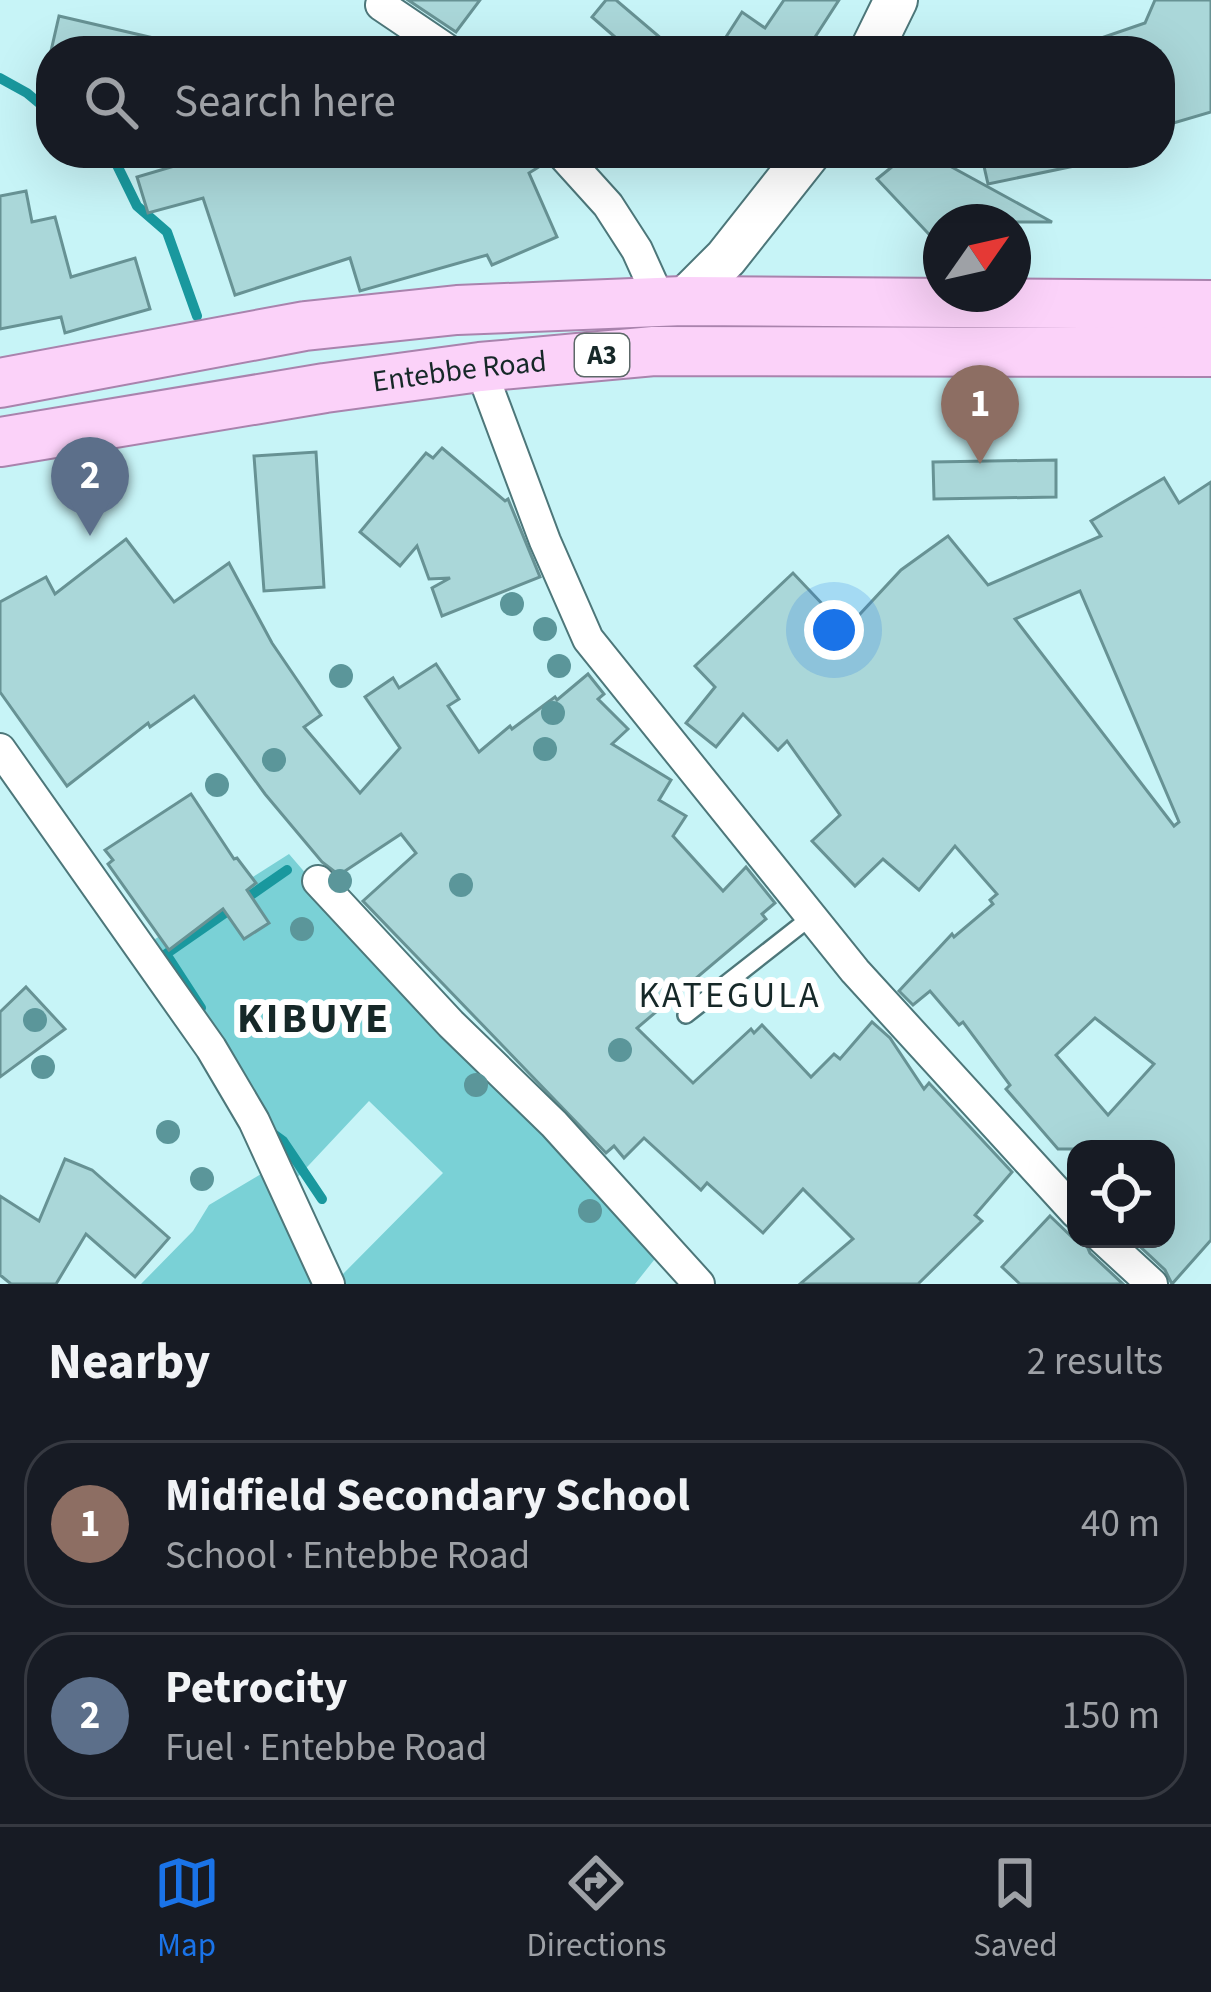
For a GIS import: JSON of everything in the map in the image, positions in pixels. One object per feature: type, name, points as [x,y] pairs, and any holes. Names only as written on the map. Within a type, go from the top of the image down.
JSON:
[{"type":"main road","name":"Entebbe Road","points":[[0,383],[305,326],[458,310],[672,302],[1211,305]]},
{"type":"main road","name":"Entebbe Road","points":[[0,442],[480,367],[654,351],[1211,352]]},
{"type":"street","points":[[878,36],[896,0]]},
{"type":"street","points":[[381,5],[427,36]]},
{"type":"street","points":[[575,168],[608,205],[672,302],[726,258],[797,168]]},
{"type":"street","points":[[480,367],[544,541],[588,639],[811,917],[1067,1203]]},
{"type":"street","points":[[0,749],[211,1048],[283,1178],[329,1284]]},
{"type":"street","points":[[318,880],[451,1024],[554,1124],[699,1284]]},
{"type":"street","points":[[1113,1248],[1152,1284]]},
{"type":"lane","points":[[686,1015],[811,917]]},
{"type":"shaded area","points":[[289,854],[418,1004],[658,1255],[635,1284],[343,1284],[339,1278],[443,1173],[369,1101],[294,1181],[152,941]]},
{"type":"shaded area","points":[[261,1174],[318,1284],[141,1284],[193,1231],[209,1205]]},
{"type":"building","points":[[408,0],[480,0],[456,32]]},
{"type":"building","points":[[606,0],[616,0],[658,36],[614,36],[592,17]]},
{"type":"building","points":[[784,0],[839,0],[816,36],[727,36],[742,12],[765,28]]},
{"type":"building","points":[[1155,0],[1211,0],[1211,112],[1175,123],[1175,36],[1107,36],[1145,23]]},
{"type":"building","points":[[59,16],[145,36],[54,36]]},
{"type":"building","points":[[168,168],[537,168],[529,173],[557,237],[492,265],[487,255],[360,291],[350,258],[235,295],[203,198],[148,213],[137,177]]},
{"type":"building","points":[[891,168],[953,168],[1019,204],[923,204],[923,228],[877,179]]},
{"type":"building","points":[[984,168],[1065,168],[988,184]]},
{"type":"building","points":[[26,191],[32,222],[55,217],[71,277],[135,258],[150,309],[65,333],[61,317],[0,329],[0,196]]},
{"type":"building","points":[[1031,210],[1052,222],[1031,222]]},
{"type":"building","points":[[442,448],[508,499],[540,577],[442,616],[432,588],[450,578],[429,579],[417,546],[400,566],[360,532],[426,453],[433,458]]},
{"type":"building","points":[[316,452],[324,587],[264,591],[254,456]]},
{"type":"building","points":[[1056,460],[1056,497],[934,499],[933,462]]},
{"type":"building","points":[[1164,478],[1179,503],[1211,482],[1211,1240],[1172,1284],[1165,1270],[1142,1248],[1175,1248],[1175,1140],[1067,1140],[1067,1149],[1058,1149],[1006,1089],[1010,1085],[963,1022],[959,1025],[930,991],[913,1005],[899,991],[952,934],[954,937],[993,904],[990,900],[997,894],[955,846],[919,890],[883,859],[855,886],[812,841],[840,815],[787,741],[778,750],[743,714],[716,747],[686,723],[715,687],[695,666],[793,573],[846,629],[901,570],[948,536],[988,585],[1101,536],[1091,521]],"holes":[[[1080,591],[1179,822],[1174,826],[1015,619]],[[1095,1018],[1154,1064],[1108,1115],[1056,1055]]]},
{"type":"building","points":[[126,539],[174,602],[229,563],[272,643],[321,715],[304,727],[360,793],[400,748],[365,697],[393,678],[399,688],[436,664],[459,699],[448,706],[479,752],[588,674],[604,694],[598,699],[628,729],[612,744],[671,780],[659,800],[686,816],[673,836],[723,891],[746,867],[775,903],[762,914],[766,919],[637,1028],[693,1083],[751,1029],[754,1033],[762,1025],[811,1077],[834,1054],[840,1059],[872,1022],[890,1038],[924,1089],[929,1083],[1012,1172],[975,1215],[982,1221],[918,1284],[800,1284],[853,1239],[803,1189],[763,1233],[707,1183],[701,1190],[644,1138],[624,1158],[614,1146],[606,1153],[363,901],[416,853],[401,834],[339,875],[322,862],[265,794],[194,696],[150,727],[148,723],[67,786],[0,692],[0,602],[46,577],[55,594]]},
{"type":"building","points":[[191,794],[234,859],[256,883],[247,890],[269,923],[244,939],[223,909],[169,950],[108,864],[113,860],[105,850]]},
{"type":"building","points":[[26,987],[65,1029],[0,1077],[0,1012]]},
{"type":"building","points":[[65,1159],[92,1170],[169,1238],[135,1277],[86,1234],[56,1284],[11,1284],[0,1275],[0,1196],[39,1221]]},
{"type":"building","points":[[1050,1216],[1067,1232],[1067,1248],[1088,1248],[1123,1284],[1020,1284],[1002,1267]]},
{"type":"waterway","points":[[0,78],[36,100]]},
{"type":"waterway","points":[[118,168],[137,206],[167,232],[197,316]]},
{"type":"waterway","points":[[201,1008],[166,954],[287,870]]},
{"type":"waterway","points":[[268,1130],[283,1141],[322,1199]]},
{"type":"place","name":"Midfield Secondary School","points":[[980,464]]},
{"type":"place","name":"Petrocity","points":[[90,536]]},
{"type":"district","name":"KATEGULA","points":[[730,994]]},
{"type":"district","name":"KIBUYE","points":[[314,1017]]}]
